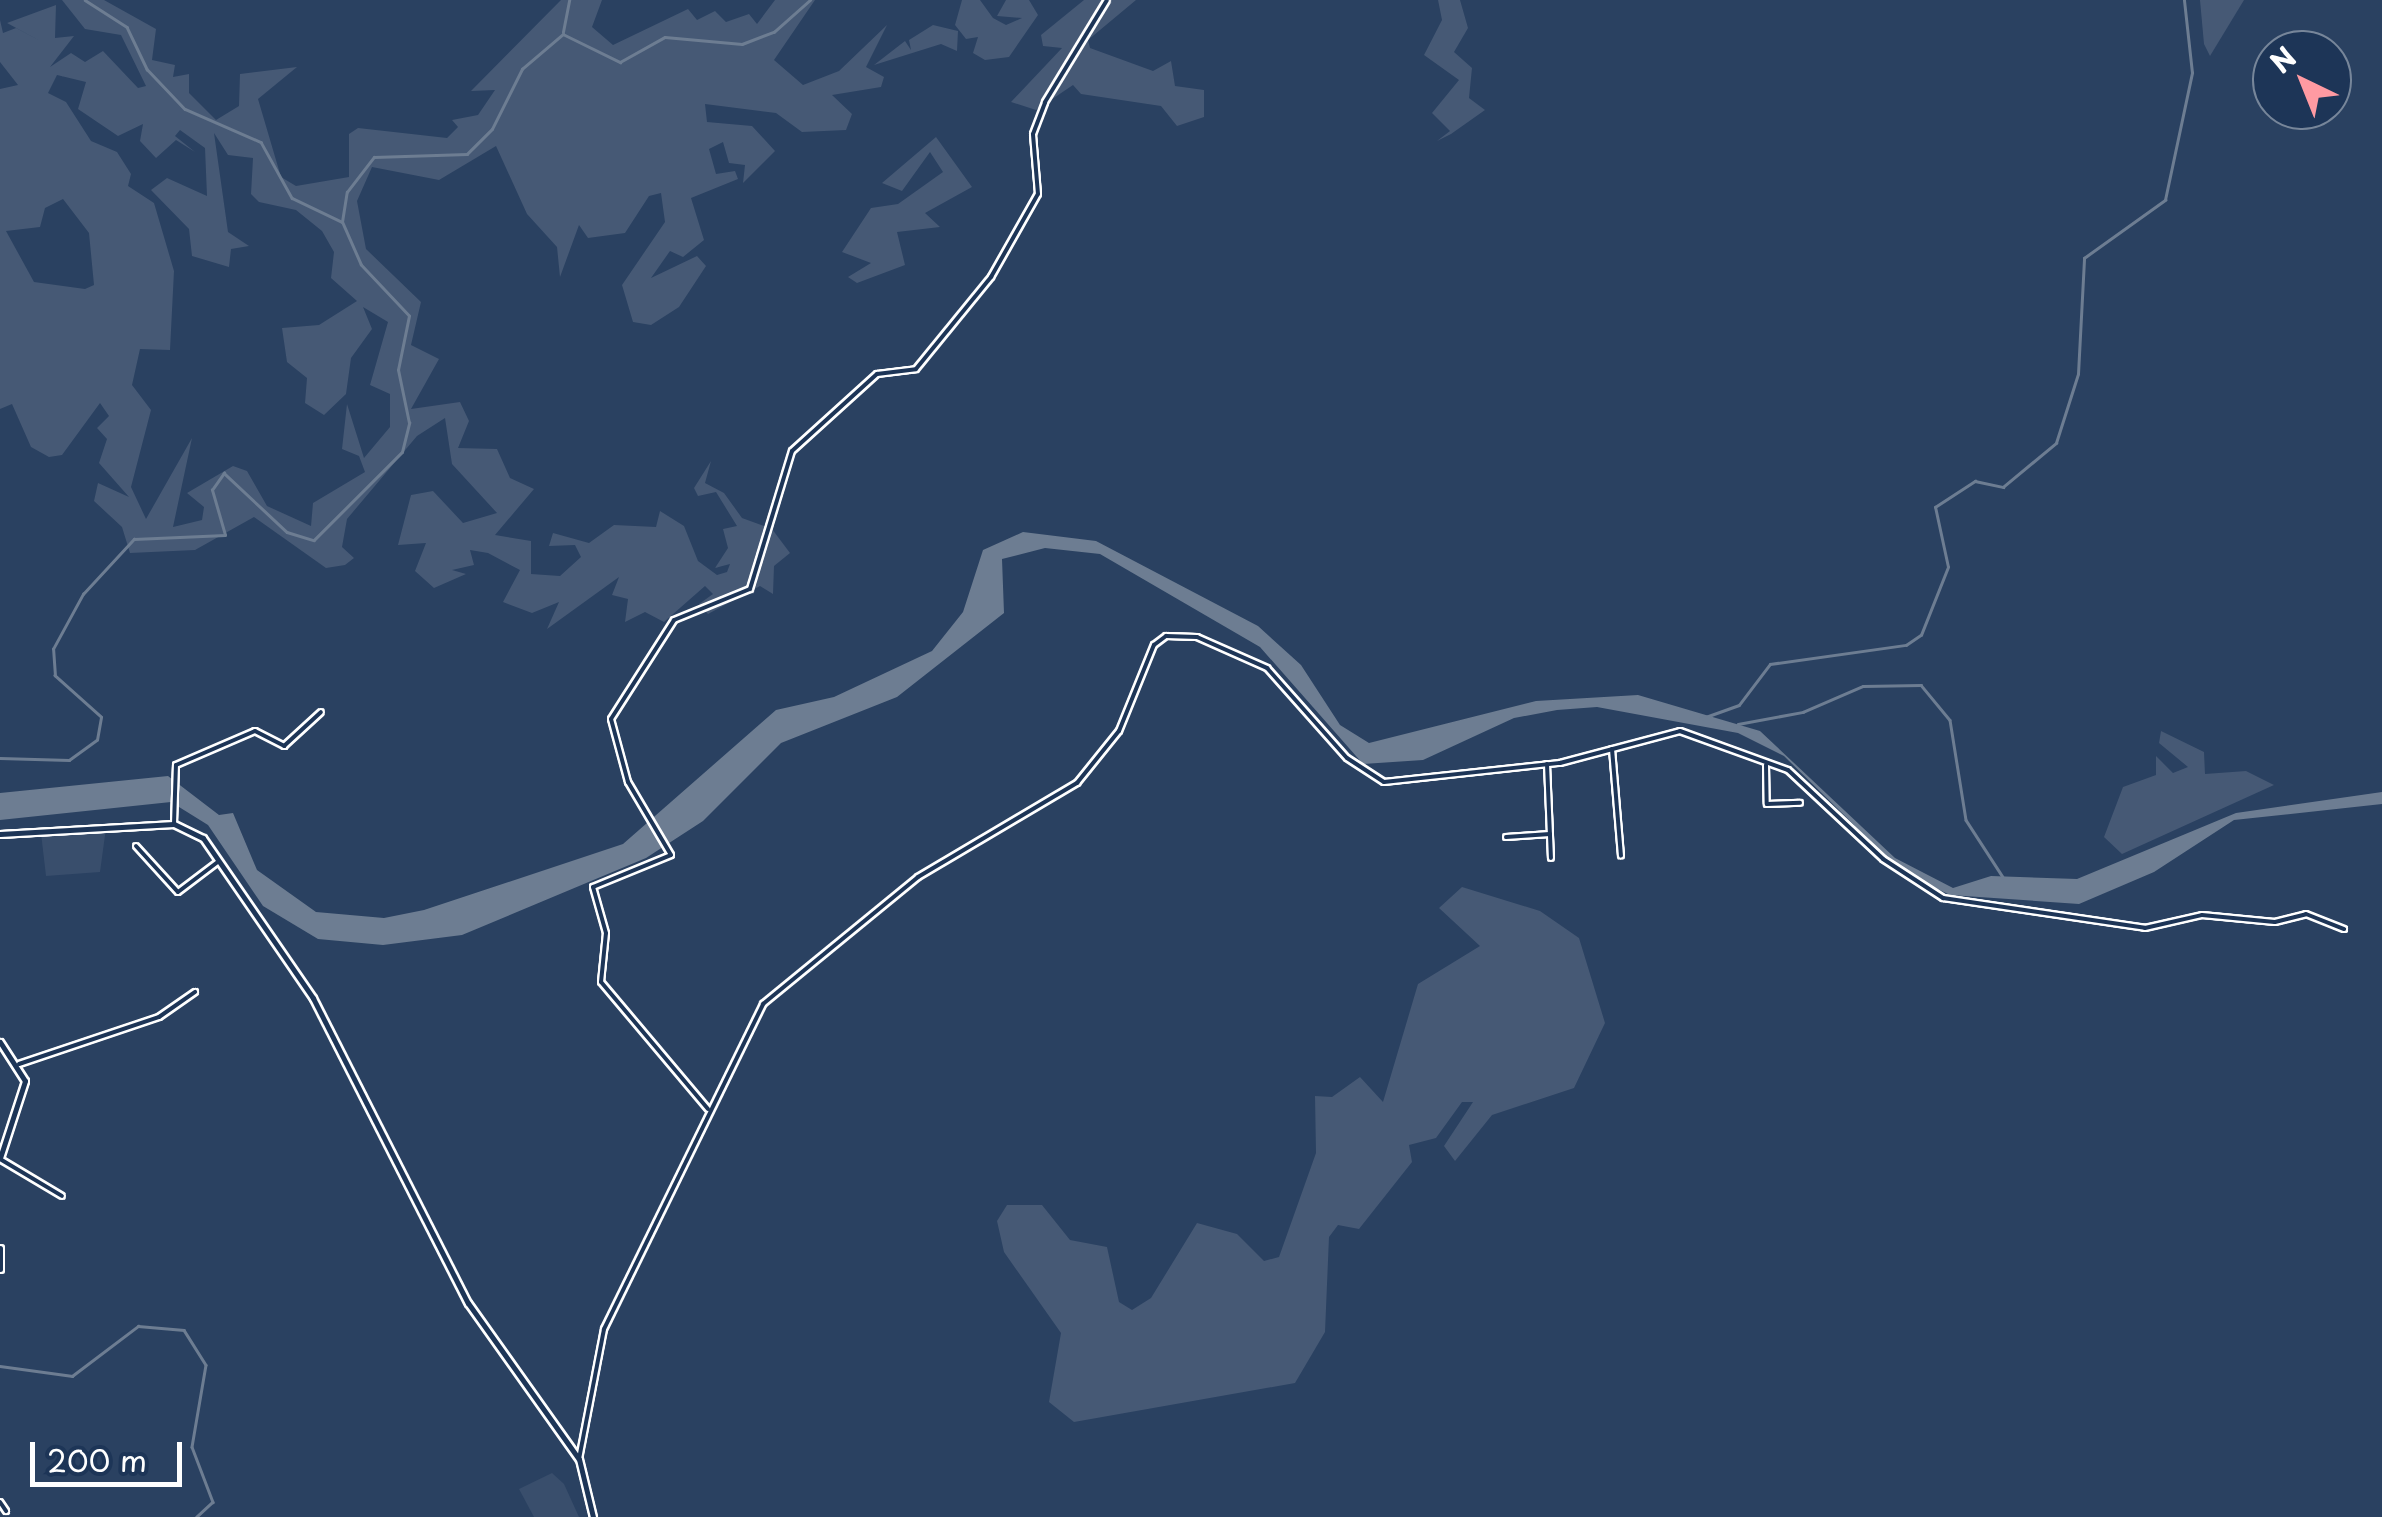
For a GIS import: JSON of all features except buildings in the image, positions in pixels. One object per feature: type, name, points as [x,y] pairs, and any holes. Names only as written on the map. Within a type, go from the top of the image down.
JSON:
[{"type":"street","points":[[708,1108],[601,982],[606,933],[593,888],[669,851],[644,812],[617,756],[611,719],[623,692],[674,620],[750,589],[792,451],[877,374],[916,368],[991,277],[1038,194],[1033,134],[1045,102],[1106,0]]},
{"type":"street","points":[[593,1517],[580,1458],[604,1330],[708,1108],[762,1004],[918,877],[1090,770],[1166,636],[1197,637],[1267,668],[1347,758],[1384,782],[1547,764],[1680,731],[1797,777],[1883,859],[1943,898],[2145,928],[2202,915],[2275,922],[2306,914],[2344,930]]},
{"type":"street","points":[[174,824],[177,772],[255,732],[284,746],[321,712]]},
{"type":"street","points":[[1612,749],[1621,856]]},
{"type":"street","points":[[1547,764],[1551,858]]},
{"type":"street","points":[[1766,765],[1767,804],[1800,803]]},
{"type":"street","points":[[0,834],[174,824],[191,828],[219,860],[314,998],[468,1302],[580,1458]]},
{"type":"street","points":[[1506,837],[1550,834]]},
{"type":"street","points":[[136,846],[178,892],[219,860]]},
{"type":"street","points":[[19,1064],[159,1016],[194,992]]},
{"type":"street","points":[[0,1042],[19,1064],[24,1096],[0,1158],[62,1196]]},
{"type":"street","points":[[0,1248],[0,1269]]},
{"type":"street","points":[[0,1502],[6,1511]]},
{"type":"shaded area","points":[[62,0],[104,0],[156,29],[152,60],[175,65],[173,77],[189,74],[189,93],[216,120],[239,106],[240,74],[297,67],[258,99],[281,177],[296,186],[349,177],[349,134],[358,128],[447,138],[458,127],[452,120],[478,115],[495,90],[471,91],[561,0],[602,0],[592,27],[613,45],[688,9],[697,20],[715,11],[726,22],[749,14],[757,24],[775,0],[815,0],[774,60],[803,85],[839,71],[887,25],[866,67],[884,77],[881,87],[832,95],[852,114],[846,130],[802,132],[776,113],[705,104],[707,122],[752,126],[775,151],[743,183],[745,165],[729,163],[723,142],[709,149],[716,174],[735,171],[738,179],[691,198],[704,240],[683,257],[670,251],[651,278],[697,256],[706,266],[679,307],[651,325],[633,322],[622,285],[665,222],[661,193],[649,196],[625,233],[588,238],[579,225],[560,277],[557,247],[527,214],[496,146],[439,180],[372,167],[357,201],[366,249],[421,302],[411,345],[439,359],[411,409],[460,402],[469,421],[458,448],[497,449],[510,478],[534,489],[495,535],[531,541],[531,574],[560,576],[581,557],[575,545],[549,546],[553,533],[589,543],[614,525],[656,527],[660,511],[684,526],[698,561],[717,575],[727,572],[730,564],[715,568],[728,548],[723,529],[737,526],[716,492],[698,496],[694,488],[711,461],[705,483],[724,493],[742,518],[772,529],[790,553],[774,566],[773,594],[760,586],[708,614],[699,604],[713,594],[705,586],[664,622],[645,612],[625,622],[628,599],[612,595],[619,577],[547,629],[559,602],[532,613],[503,602],[520,570],[488,553],[470,550],[474,565],[452,570],[466,574],[434,588],[415,571],[426,543],[398,545],[411,495],[433,491],[463,523],[497,513],[452,464],[445,418],[417,436],[347,519],[342,547],[354,558],[345,565],[326,568],[254,517],[195,550],[130,553],[122,527],[94,501],[98,483],[129,497],[99,463],[107,439],[97,428],[109,416],[100,403],[62,455],[49,457],[31,447],[12,404],[0,409],[0,89],[18,85],[0,62],[0,20],[3,33],[16,28],[44,43],[7,23],[56,5],[55,38],[74,36],[50,67],[71,53],[85,62],[103,51],[138,88],[146,86],[121,35],[85,29]],"holes":[[[57,75],[86,82],[78,109],[118,136],[143,124],[140,141],[156,158],[176,140],[195,152],[175,136],[180,130],[205,148],[207,196],[167,178],[151,190],[189,229],[192,256],[229,267],[231,249],[249,246],[228,232],[214,133],[228,155],[253,158],[251,194],[259,202],[296,210],[322,231],[334,252],[331,278],[357,301],[319,325],[282,328],[287,362],[307,378],[305,403],[324,415],[346,394],[351,358],[372,329],[363,307],[388,322],[370,385],[390,394],[390,427],[364,458],[347,404],[342,449],[359,456],[365,472],[313,503],[311,526],[267,506],[247,471],[233,466],[187,493],[204,507],[202,520],[173,527],[192,438],[146,519],[131,487],[151,410],[132,385],[140,349],[170,350],[174,271],[154,203],[128,186],[131,174],[117,152],[91,141],[66,102],[48,93]],[[63,199],[89,233],[94,285],[85,289],[34,282],[6,231],[40,227],[45,208]]]},
{"type":"shaded area","points":[[962,0],[980,0],[993,18],[1006,25],[1022,18],[997,16],[1006,0],[1029,0],[1038,15],[1009,57],[985,60],[973,53],[978,37],[966,39],[955,25]]},
{"type":"shaded area","points":[[1084,0],[1136,0],[1088,40],[1090,48],[1153,71],[1171,61],[1175,86],[1204,90],[1204,117],[1177,126],[1161,106],[1081,94],[1073,85],[1036,110],[1011,102],[1062,48],[1043,46],[1041,35]]},
{"type":"shaded area","points":[[1438,0],[1460,0],[1468,28],[1454,52],[1472,68],[1469,98],[1485,110],[1437,141],[1450,131],[1432,113],[1459,80],[1424,55],[1442,20]]},
{"type":"shaded area","points":[[2200,0],[2244,0],[2210,56],[2204,44]]},
{"type":"shaded area","points":[[933,25],[958,31],[957,51],[941,44],[874,65],[905,41],[911,50],[909,40]]},
{"type":"shaded area","points":[[936,137],[972,187],[925,213],[940,227],[897,232],[905,265],[857,283],[848,277],[871,263],[842,252],[871,208],[898,204],[943,172],[930,152],[902,191],[882,183]]},
{"type":"shaded area","points":[[1023,532],[1096,541],[1258,626],[1301,665],[1340,725],[1369,743],[1536,701],[1638,695],[1760,731],[1895,858],[1953,888],[1991,876],[2077,879],[2236,813],[2382,792],[2382,804],[2234,820],[2154,872],[2079,904],[1950,895],[1901,871],[1784,756],[1738,733],[1597,707],[1557,710],[1514,718],[1423,760],[1363,764],[1260,647],[1100,554],[1045,548],[1002,559],[1004,613],[897,697],[781,743],[703,821],[646,858],[462,935],[383,945],[318,939],[263,906],[208,825],[171,802],[0,820],[0,793],[168,776],[219,815],[233,813],[257,870],[316,912],[384,918],[424,910],[623,844],[776,710],[834,697],[932,651],[963,612],[983,550]]},
{"type":"shaded area","points":[[2161,731],[2204,752],[2205,774],[2246,771],[2274,785],[2122,854],[2104,837],[2123,787],[2156,775],[2156,756],[2173,773],[2188,767],[2159,743]]},
{"type":"shaded area","points":[[106,828],[100,872],[46,876],[41,833]]},
{"type":"shaded area","points":[[1462,887],[1540,911],[1579,938],[1605,1023],[1574,1088],[1492,1115],[1455,1161],[1444,1146],[1473,1102],[1462,1102],[1436,1138],[1409,1145],[1412,1162],[1359,1229],[1338,1225],[1329,1237],[1325,1332],[1295,1383],[1074,1422],[1049,1402],[1061,1333],[1004,1252],[997,1221],[1007,1205],[1042,1205],[1070,1240],[1107,1247],[1119,1302],[1132,1310],[1151,1298],[1197,1223],[1237,1234],[1264,1261],[1279,1257],[1316,1153],[1315,1096],[1332,1097],[1360,1077],[1383,1102],[1418,984],[1480,946],[1439,908]]},
{"type":"shaded area","points":[[552,1473],[564,1484],[579,1517],[534,1517],[519,1489]]},
{"type":"waterway","points":[[85,0],[127,27],[147,69],[185,109],[261,142],[292,198],[342,222]]},
{"type":"waterway","points":[[563,32],[569,0]]},
{"type":"waterway","points":[[0,758],[69,760],[97,740],[101,717],[55,676],[53,649],[83,594],[134,539],[225,535],[212,490],[224,473],[287,532],[314,540],[402,452],[409,423],[398,370],[409,316],[361,265],[342,222],[347,192],[374,157],[467,154],[492,129],[522,69],[563,34],[620,62],[665,37],[742,44],[774,32],[810,0]]},
{"type":"waterway","points":[[1700,719],[1739,705],[1770,664],[1906,645],[1921,635],[1948,567],[1935,507],[1975,481],[2003,487],[2056,443],[2078,374],[2084,258],[2165,200],[2192,73],[2184,0]]},
{"type":"waterway","points":[[1738,724],[1803,712],[1863,686],[1921,685],[1950,720],[1966,820],[2003,877]]},
{"type":"waterway","points":[[0,1366],[72,1376],[138,1326],[184,1330],[206,1365],[192,1447],[213,1502],[197,1517]]}]
